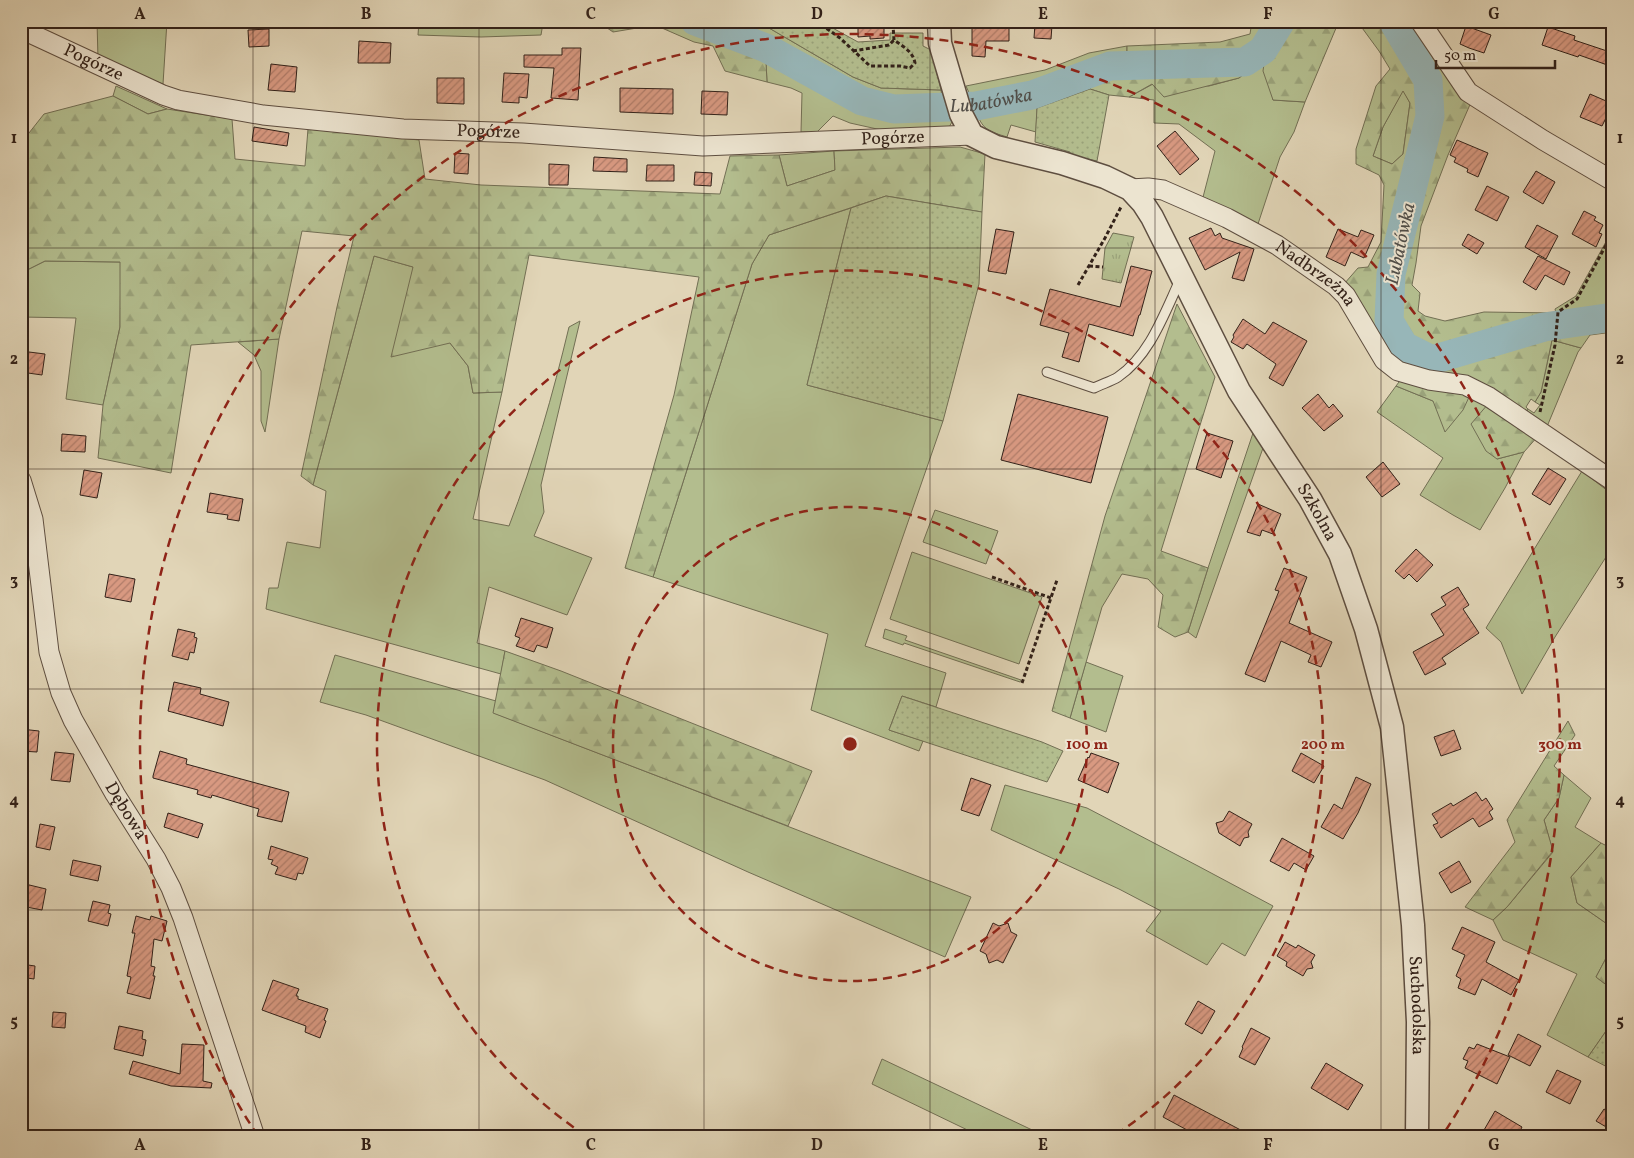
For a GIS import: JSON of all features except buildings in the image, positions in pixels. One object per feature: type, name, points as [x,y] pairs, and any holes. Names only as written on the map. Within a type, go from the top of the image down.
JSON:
[{"type":"street","points":[[940,21],[940,43],[961,114],[972,135]]},
{"type":"street","points":[[1420,21],[1468,92],[1543,140],[1613,181]]},
{"type":"street","name":"Pogórze","points":[[21,29],[178,100],[263,115],[403,130],[523,133],[703,146],[972,135]]},
{"type":"street","name":"Nadbrzeżna","points":[[972,135],[996,147],[1062,163],[1105,177],[1130,189],[1148,188],[1163,190],[1227,218],[1277,245],[1336,286],[1346,296],[1384,360],[1398,371],[1429,380],[1465,385],[1489,397],[1535,430],[1613,481]]},
{"type":"street","name":"Szkolna","points":[[1130,189],[1143,203],[1152,217],[1239,391],[1310,499],[1340,554],[1366,629],[1392,727],[1408,874]]},
{"type":"street","name":"Dębowa","points":[[21,480],[33,520],[49,652],[61,692],[73,720],[115,794],[156,859],[171,888],[184,918],[255,1137]]},
{"type":"street","name":"Suchodolska","points":[[1408,874],[1417,1003],[1417,1137]]},
{"type":"lane","points":[[1047,372],[1094,388],[1118,377],[1142,354],[1165,313],[1181,277]]},
{"type":"path","points":[[816,21],[840,38],[870,66],[910,68],[915,63],[914,59],[905,48],[894,40]]},
{"type":"path","points":[[853,51],[889,45],[894,40],[893,25]]},
{"type":"path","points":[[1078,286],[1106,238],[1118,211]]},
{"type":"path","points":[[1535,430],[1555,346],[1558,312],[1577,299],[1613,232]]},
{"type":"path","points":[[1089,266],[1103,268]]},
{"type":"path","points":[[992,577],[1051,598]]},
{"type":"path","points":[[1022,683],[1057,580]]},
{"type":"green space","points":[[97,21],[167,21],[163,84],[98,59]]},
{"type":"green space","points":[[419,21],[562,21],[543,23],[541,35],[481,37],[418,35]]},
{"type":"green space","points":[[597,21],[734,21],[740,24],[734,44],[766,62],[767,82],[725,71],[713,46],[694,42],[655,25],[613,32]]},
{"type":"green space","points":[[734,21],[757,21],[853,77],[881,88],[941,90],[942,97],[895,101],[857,92],[775,43],[738,31],[740,24]]},
{"type":"green space","points":[[757,21],[820,21],[858,42],[890,40],[890,33],[923,33],[923,46],[931,50],[941,90],[881,88],[853,77]]},
{"type":"green space","points":[[1252,21],[1339,21],[1305,102],[1273,100],[1263,71],[1265,57],[1239,78],[1164,97],[1152,84],[1129,97],[1109,95],[1090,89],[1097,78],[1127,73],[1127,46],[1220,42],[1250,34]]},
{"type":"green space","points":[[1357,21],[1414,21],[1472,100],[1448,155],[1421,226],[1412,285],[1420,293],[1418,311],[1425,316],[1445,321],[1484,312],[1556,313],[1585,308],[1590,335],[1581,348],[1552,340],[1541,392],[1535,402],[1531,399],[1526,407],[1528,409],[1524,416],[1434,375],[1387,357],[1344,284],[1358,268],[1368,267],[1381,242],[1384,185],[1379,175],[1356,164],[1356,149],[1376,86],[1390,69]],"holes":[[[1403,91],[1410,103],[1403,154],[1392,164],[1373,156],[1383,127]]]},
{"type":"green space","points":[[734,44],[753,48],[859,108],[883,114],[902,116],[950,116],[953,120],[947,131],[895,133],[850,123],[833,116],[817,132],[801,132],[802,93],[767,82],[766,62]]},
{"type":"green space","points":[[1127,46],[1127,60],[1093,66],[1032,89],[985,101],[970,95],[966,86],[1045,70],[1089,53]]},
{"type":"green space","points":[[1265,57],[1273,100],[1305,102],[1294,132],[1280,157],[1257,227],[1202,201],[1215,151],[1179,124],[1154,123],[1154,100],[1129,97],[1153,84],[1209,86],[1239,78]]},
{"type":"green space","points":[[1097,78],[1090,89],[1037,108],[1036,132],[1011,125],[1007,137],[984,127],[977,113],[1023,105]]},
{"type":"green space","points":[[116,86],[167,109],[148,114],[113,96]]},
{"type":"green space","points":[[1090,89],[1109,95],[1097,161],[1070,155],[1070,152],[1035,142],[1037,108]]},
{"type":"green space","points":[[1403,90],[1410,103],[1403,154],[1392,164],[1373,156],[1383,127]]},
{"type":"green space","points":[[113,96],[148,114],[167,109],[232,119],[235,159],[305,166],[308,129],[419,140],[425,179],[481,185],[720,194],[730,156],[779,155],[787,186],[835,170],[834,151],[960,147],[985,154],[982,212],[886,196],[769,235],[752,264],[653,577],[625,568],[674,395],[699,277],[529,255],[502,392],[473,393],[468,366],[450,343],[391,357],[413,267],[374,256],[313,485],[301,476],[354,236],[302,231],[279,339],[191,345],[171,473],[98,458],[103,405],[120,327],[120,262],[45,261],[21,273],[21,138],[25,138],[44,114]]},
{"type":"green space","points":[[834,151],[835,170],[787,186],[779,155]]},
{"type":"green space","points":[[886,196],[982,212],[979,284],[943,421],[807,385],[851,208]]},
{"type":"green space","points":[[851,208],[807,385],[943,421],[865,646],[946,673],[936,707],[902,696],[889,730],[923,741],[919,751],[811,710],[828,634],[653,577],[752,264],[769,235]]},
{"type":"green space","points":[[1613,229],[1613,332],[1590,335],[1585,309],[1556,313],[1555,309],[1576,296]]},
{"type":"green space","points":[[1113,233],[1134,237],[1121,283],[1102,279],[1105,248]]},
{"type":"green space","points":[[374,256],[413,267],[450,343],[468,366],[473,393],[502,392],[473,519],[509,526],[527,477],[569,327],[580,321],[541,485],[544,512],[534,536],[592,558],[567,615],[489,587],[477,643],[505,651],[501,674],[266,609],[269,588],[278,588],[287,542],[320,548],[326,491],[313,485]]},
{"type":"green space","points":[[45,261],[121,262],[120,327],[103,405],[66,399],[76,318],[21,317],[21,273]]},
{"type":"green space","points":[[1177,304],[1215,377],[1161,551],[1208,568],[1188,632],[1175,637],[1158,627],[1163,595],[1148,579],[1122,574],[1102,607],[1070,718],[1052,711],[1105,516]]},
{"type":"green space","points":[[279,339],[265,432],[261,421],[261,371],[254,355],[238,342]]},
{"type":"green space","points":[[1552,340],[1581,348],[1546,429],[1524,416],[1528,409],[1534,413],[1540,405],[1535,402],[1541,392]]},
{"type":"green space","points":[[1402,378],[1470,395],[1463,410],[1445,432],[1433,401],[1396,386]]},
{"type":"green space","points":[[1396,386],[1433,401],[1470,395],[1488,404],[1497,459],[1524,452],[1480,530],[1420,495],[1443,458],[1377,412]]},
{"type":"green space","points":[[1488,404],[1538,436],[1524,452],[1497,459],[1486,451],[1471,424]]},
{"type":"green space","points":[[1253,433],[1263,448],[1196,638],[1188,632]]},
{"type":"green space","points":[[1582,471],[1613,495],[1613,546],[1555,637],[1522,694],[1501,642],[1486,628]]},
{"type":"green space","points":[[935,510],[998,531],[986,564],[923,542]]},
{"type":"green space","points":[[912,552],[1042,597],[1019,664],[890,619]]},
{"type":"green space","points":[[885,629],[907,636],[905,640],[1021,680],[1020,682],[904,643],[903,645],[883,638]]},
{"type":"green space","points":[[505,651],[561,671],[812,771],[788,826],[493,713]]},
{"type":"green space","points":[[335,655],[496,701],[494,713],[971,897],[945,957],[748,872],[545,780],[366,715],[320,702]]},
{"type":"green space","points":[[1086,662],[1123,676],[1106,732],[1070,718]]},
{"type":"green space","points":[[902,696],[1042,742],[1063,751],[1047,782],[889,730]]},
{"type":"green space","points":[[1568,721],[1575,735],[1554,766],[1564,775],[1559,798],[1544,820],[1553,851],[1507,907],[1493,920],[1465,907],[1515,842],[1507,820]]},
{"type":"green space","points":[[1564,775],[1591,798],[1575,827],[1601,843],[1571,877],[1577,903],[1613,928],[1613,945],[1596,977],[1613,990],[1613,1021],[1588,1057],[1547,1035],[1577,974],[1503,940],[1493,920],[1507,907],[1553,852],[1544,820],[1559,798]]},
{"type":"green space","points":[[1005,785],[1087,808],[1273,906],[1245,956],[1222,943],[1207,965],[1146,931],[1161,911],[1119,889],[991,830]]},
{"type":"green space","points":[[1601,843],[1613,849],[1613,928],[1577,903],[1571,877]]},
{"type":"green space","points":[[1613,945],[1613,990],[1596,977]]},
{"type":"green space","points":[[1613,1021],[1613,1070],[1588,1057]]},
{"type":"green space","points":[[882,1059],[1047,1137],[982,1137],[872,1084]]},
{"type":"waterway","name":"Lubatówka","points":[[695,21],[766,48],[862,101],[894,109],[976,106],[1032,95],[1110,66],[1245,62],[1263,50],[1281,21]]},
{"type":"waterway","name":"Lubatówka","points":[[1393,21],[1428,80],[1430,116],[1391,274],[1389,321],[1404,346],[1432,360],[1544,327],[1613,317]]}]
